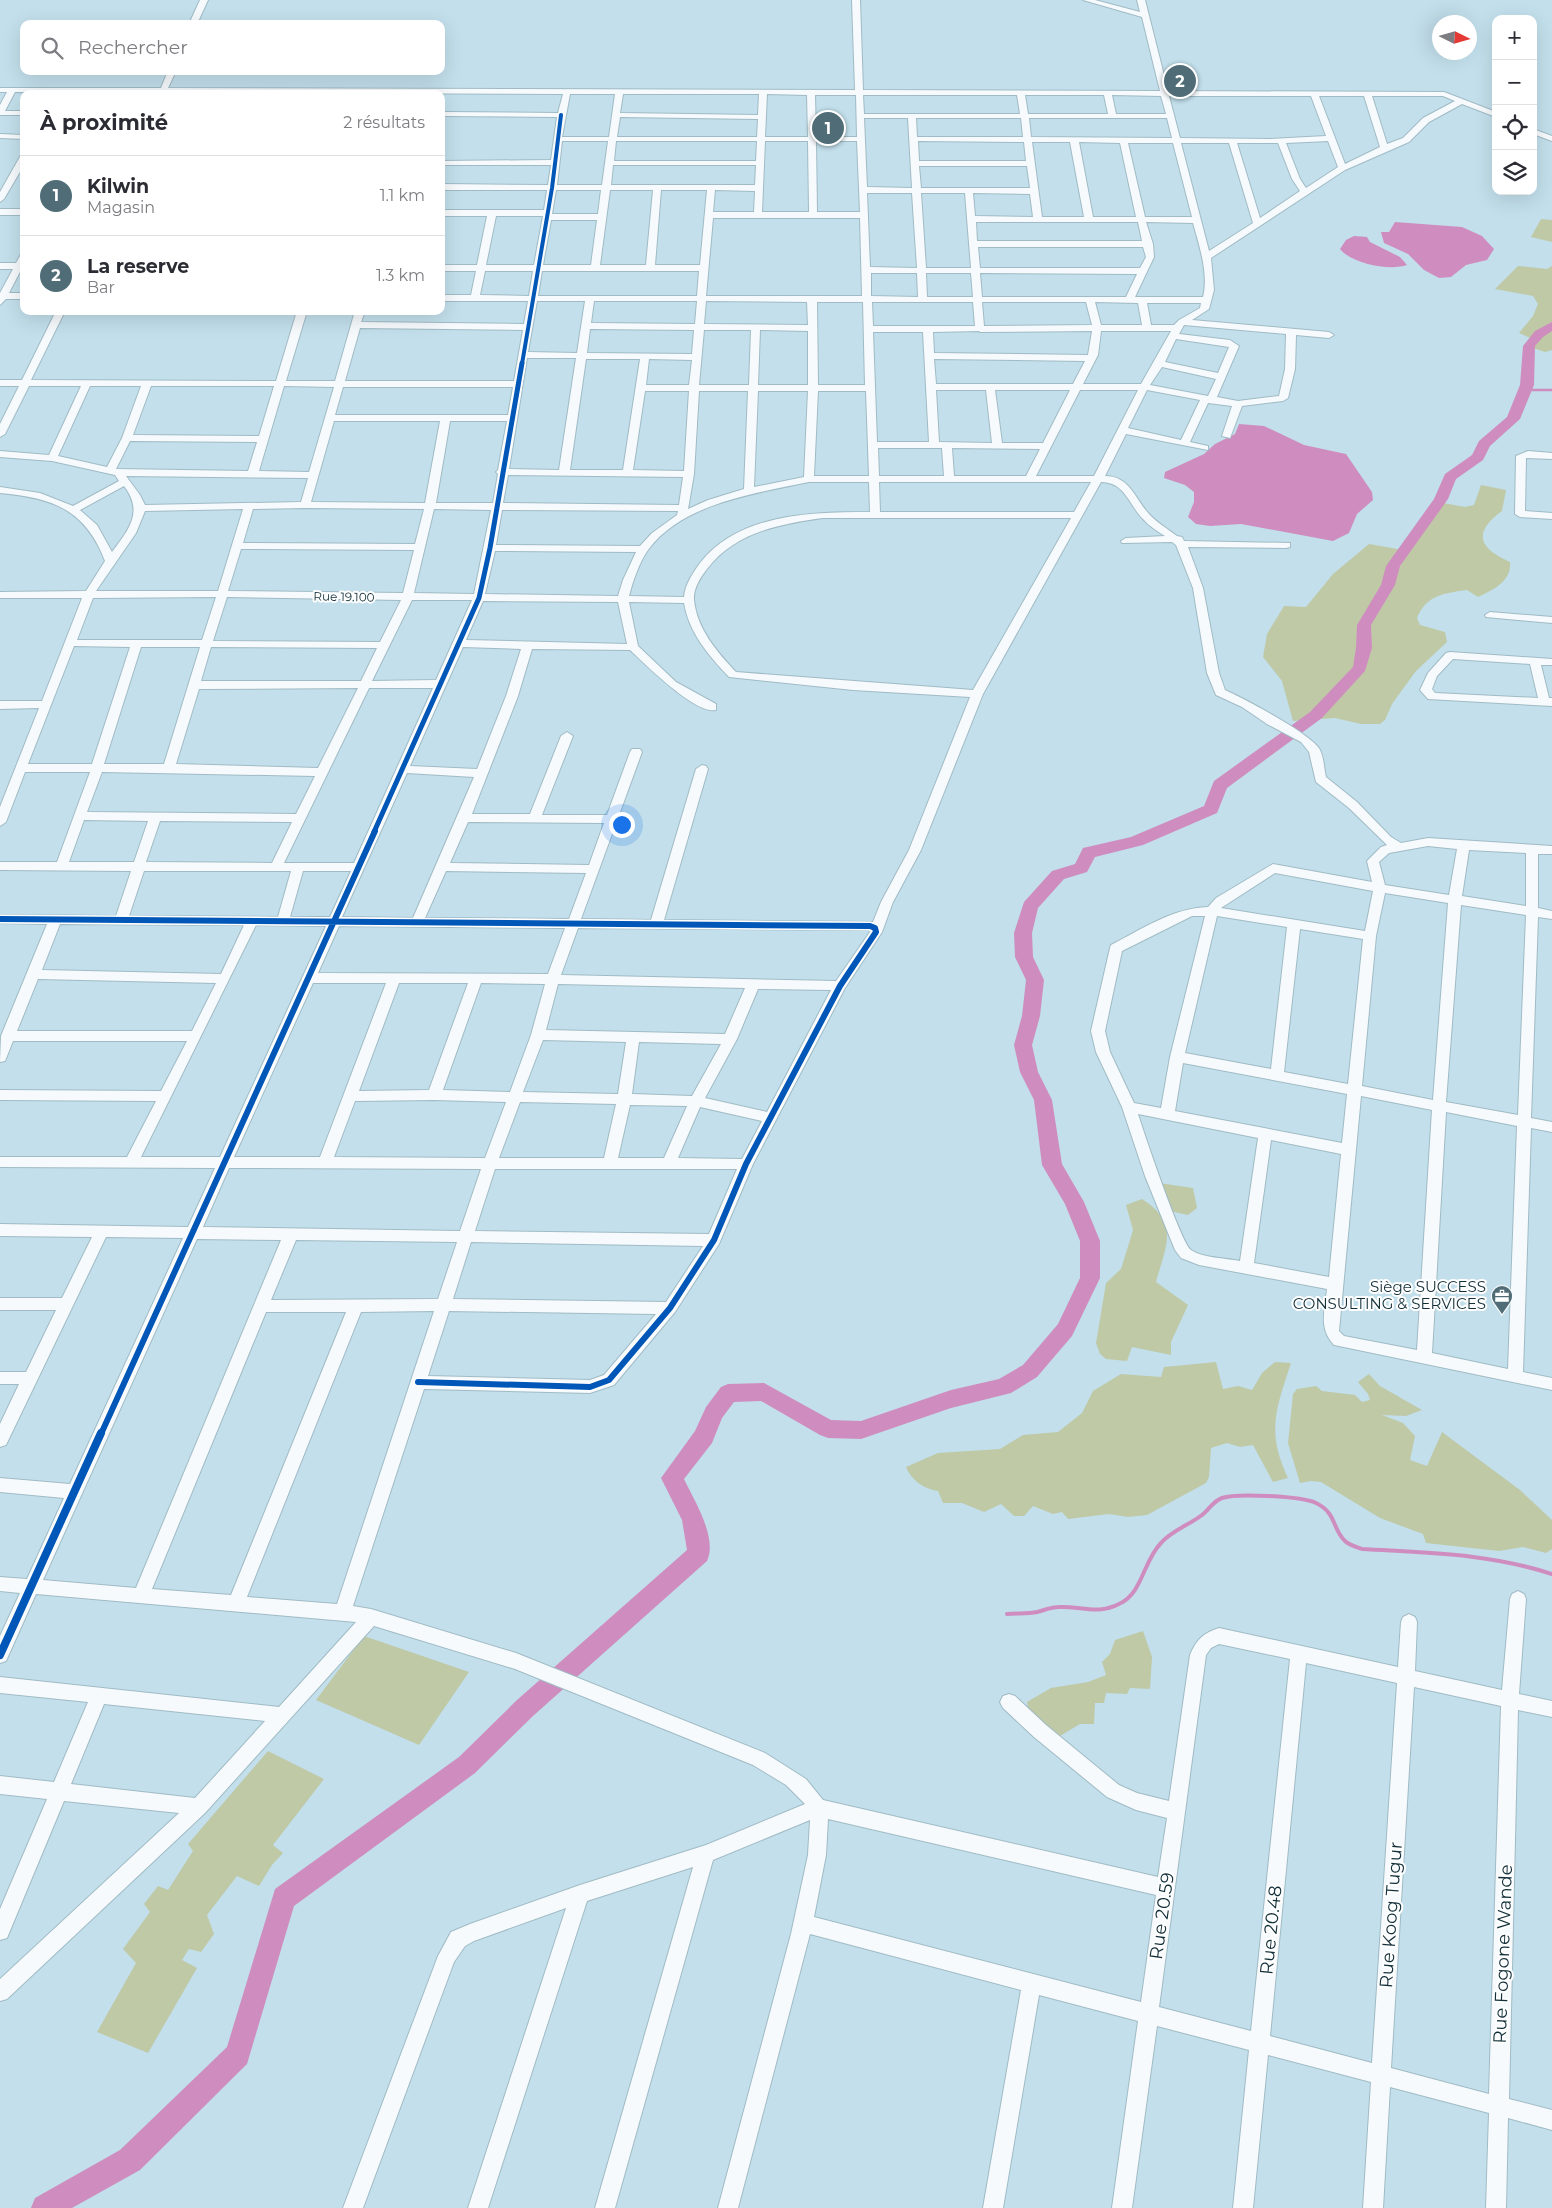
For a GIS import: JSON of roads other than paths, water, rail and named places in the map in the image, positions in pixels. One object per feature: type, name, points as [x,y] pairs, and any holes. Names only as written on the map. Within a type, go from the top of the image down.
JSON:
[{"type":"street","points":[[195,20],[204,0]]},
{"type":"street","points":[[856,0],[875,514]]},
{"type":"street","points":[[1088,0],[1145,16]]},
{"type":"street","points":[[418,1382],[590,1387],[600,1385],[609,1380],[670,1308],[714,1240],[746,1164],[770,1118],[840,986],[876,932],[887,902],[914,850],[977,694],[1079,515],[1144,387],[1159,364],[1177,329],[1204,309],[1209,290],[1206,257],[1166,92],[1141,0]]},
{"type":"street","points":[[164,90],[170,75]]},
{"type":"street","points":[[0,90],[20,90]]},
{"type":"street","points":[[12,90],[0,112],[20,113]]},
{"type":"street","points":[[445,92],[1444,94],[1492,113]]},
{"type":"street","points":[[0,1655],[33,1587],[309,978],[357,867],[479,598],[490,548],[501,472],[548,215],[566,92]]},
{"type":"street","points":[[595,268],[619,92]]},
{"type":"street","points":[[758,215],[763,92]]},
{"type":"street","points":[[811,92],[813,215]]},
{"type":"street","points":[[1021,92],[1038,219]]},
{"type":"street","points":[[1107,92],[1112,117]]},
{"type":"street","points":[[1314,93],[1342,168]]},
{"type":"street","points":[[1367,93],[1384,148]]},
{"type":"street","points":[[1206,257],[1342,168],[1406,140],[1426,120],[1462,100]]},
{"type":"street","points":[[445,114],[562,115]]},
{"type":"street","points":[[615,115],[762,117]]},
{"type":"street","points":[[860,116],[1171,116]]},
{"type":"street","points":[[912,116],[923,300]]},
{"type":"street","points":[[1537,133],[1552,140]]},
{"type":"street","points":[[0,136],[20,136]]},
{"type":"street","points":[[914,139],[1281,141],[1331,138]]},
{"type":"street","points":[[558,139],[860,139]]},
{"type":"street","points":[[1074,140],[1089,219]]},
{"type":"street","points":[[1123,140],[1149,244],[1150,257],[1129,300]]},
{"type":"street","points":[[1232,141],[1257,223]]},
{"type":"street","points":[[1281,141],[1296,179],[1305,192]]},
{"type":"street","points":[[445,162],[555,162]]},
{"type":"street","points":[[610,164],[760,163]]},
{"type":"street","points":[[914,163],[1031,164]]},
{"type":"street","points":[[0,199],[20,164]]},
{"type":"street","points":[[445,187],[759,188]]},
{"type":"street","points":[[650,268],[658,188]]},
{"type":"street","points":[[711,188],[694,387],[689,474],[682,512],[643,549],[628,580],[623,599],[633,647],[672,684],[712,707]]},
{"type":"street","points":[[862,190],[1034,191]]},
{"type":"street","points":[[969,191],[977,270],[980,329]]},
{"type":"street","points":[[1,211],[20,212]]},
{"type":"street","points":[[445,213],[601,217]]},
{"type":"street","points":[[475,298],[492,213]]},
{"type":"street","points":[[709,215],[863,215]]},
{"type":"street","points":[[971,219],[1196,220]]},
{"type":"street","points":[[974,244],[1149,244]]},
{"type":"street","points":[[0,266],[19,266],[1,298]]},
{"type":"street","points":[[445,268],[704,268]]},
{"type":"street","points":[[866,270],[1144,271]]},
{"type":"street","points":[[1,298],[20,296]]},
{"type":"street","points":[[445,298],[1206,300]]},
{"type":"street","points":[[564,473],[590,298]]},
{"type":"street","points":[[809,479],[813,388],[812,299]]},
{"type":"street","points":[[1029,479],[1091,358],[1097,329],[1090,300]]},
{"type":"street","points":[[1142,300],[1147,328]]},
{"type":"street","points":[[0,434],[59,315]]},
{"type":"street","points":[[253,473],[265,439],[301,315]]},
{"type":"street","points":[[305,505],[359,315]]},
{"type":"street","points":[[356,325],[527,327]]},
{"type":"street","points":[[586,326],[812,328]]},
{"type":"street","points":[[749,491],[756,327]]},
{"type":"street","points":[[868,329],[1147,328],[1291,332],[1329,335]]},
{"type":"street","points":[[928,329],[934,446]]},
{"type":"street","points":[[1177,329],[1233,344],[1234,349],[1222,377],[1184,443]]},
{"type":"street","points":[[931,387],[1144,387],[1238,404],[1283,398],[1290,369],[1291,332]]},
{"type":"street","points":[[522,355],[697,357]]},
{"type":"street","points":[[628,473],[645,356]]},
{"type":"street","points":[[930,356],[1091,358]]},
{"type":"street","points":[[1159,364],[1222,377]]},
{"type":"street","points":[[0,383],[517,384]]},
{"type":"street","points":[[52,458],[88,383]]},
{"type":"street","points":[[72,510],[117,476],[127,438],[147,384]]},
{"type":"street","points":[[990,387],[997,445]]},
{"type":"street","points":[[639,388],[871,388]]},
{"type":"street","points":[[1227,436],[1238,404]]},
{"type":"street","points":[[276,867],[298,818],[323,772],[407,598],[430,506],[446,417]]},
{"type":"street","points":[[330,418],[511,418]]},
{"type":"street","points":[[1123,430],[1204,448]]},
{"type":"street","points":[[127,438],[265,439]]},
{"type":"street","points":[[872,445],[1046,446]]},
{"type":"street","points":[[946,446],[949,480]]},
{"type":"street","points":[[0,454],[52,458],[117,476],[253,473],[314,475]]},
{"type":"street","points":[[1552,456],[1528,454],[1521,456],[1520,514],[1552,516]]},
{"type":"street","points":[[501,472],[689,474]]},
{"type":"street","points":[[0,822],[88,596],[139,518],[141,508],[136,497],[117,476]]},
{"type":"street","points":[[141,508],[305,505],[496,506],[682,512],[749,491],[809,479],[1098,479],[1119,481],[1146,516],[1180,541],[1200,597],[1216,686],[1220,692],[1246,704],[1271,721],[1292,730],[1305,739],[1315,751],[1320,778],[1353,805],[1387,840],[1397,846]]},
{"type":"street","points":[[0,490],[52,500],[72,510],[90,523],[104,544],[110,561]]},
{"type":"street","points":[[169,768],[249,506]]},
{"type":"street","points":[[977,694],[853,686],[733,674],[713,654],[697,627],[689,600],[693,582],[704,564],[728,543],[754,529],[786,520],[823,515],[875,514],[1079,515]]},
{"type":"street","points":[[1126,541],[1286,545]]},
{"type":"street","points":[[236,546],[420,547]]},
{"type":"street","points":[[490,548],[643,549]]},
{"type":"street","name":"Rue 19.100","points":[[0,595],[222,594],[407,598],[689,600]]},
{"type":"street","points":[[1490,615],[1552,620]]},
{"type":"street","points":[[70,643],[384,645]]},
{"type":"street","points":[[459,643],[633,647]]},
{"type":"street","points":[[62,866],[97,768],[136,644]]},
{"type":"street","points":[[417,922],[464,818],[512,696],[528,646]]},
{"type":"street","points":[[1535,661],[1548,702],[1432,696],[1426,690],[1432,675],[1450,655],[1552,662]]},
{"type":"street","points":[[195,685],[440,684]]},
{"type":"street","points":[[0,705],[46,704]]},
{"type":"street","points":[[535,818],[567,736]]},
{"type":"street","points":[[344,1612],[490,1162],[516,1097],[538,1035],[553,979],[636,752]]},
{"type":"street","points":[[22,768],[169,768],[323,772]]},
{"type":"street","points":[[402,769],[480,774]]},
{"type":"street","points":[[656,925],[702,769]]},
{"type":"street","points":[[80,816],[298,818]]},
{"type":"street","points":[[121,920],[155,817]]},
{"type":"street","points":[[464,818],[611,819]]},
{"type":"street","points":[[1552,850],[1464,846],[1428,842],[1397,846],[1384,850],[1372,861],[1380,888],[1370,936],[1331,1327],[1334,1338],[1339,1341],[1552,1384]]},
{"type":"street","points":[[1424,1359],[1439,1106],[1455,898],[1464,846]]},
{"type":"street","points":[[1515,1377],[1532,912],[1532,850]]},
{"type":"street","points":[[0,866],[357,867]]},
{"type":"street","points":[[284,921],[298,868]]},
{"type":"street","points":[[443,868],[593,869]]},
{"type":"street","points":[[1167,1115],[1177,1057],[1212,911],[1220,900],[1275,868],[1380,888],[1455,898],[1552,915]]},
{"type":"street","points":[[1334,1284],[1191,1257],[1182,1250],[1152,1176],[1129,1107],[1103,1052],[1098,1031],[1116,948],[1171,920],[1192,912],[1212,911],[1370,936]]},
{"type":"street","points":[[0,919],[870,926],[876,932]]},
{"type":"street","points":[[0,1057],[7,1028],[33,974],[55,920]]},
{"type":"street","points":[[132,1161],[226,979],[252,921]]},
{"type":"street","points":[[1277,1075],[1294,923]]},
{"type":"street","points":[[33,974],[226,979]]},
{"type":"street","points":[[309,978],[553,979],[840,986]]},
{"type":"street","points":[[324,1162],[351,1096],[394,978]]},
{"type":"street","points":[[434,1094],[476,979]]},
{"type":"street","points":[[670,1163],[696,1101],[730,1039],[753,984]]},
{"type":"street","points":[[7,1028],[196,1036]]},
{"type":"street","points":[[538,1035],[730,1039]]},
{"type":"street","points":[[610,1163],[624,1100],[633,1036]]},
{"type":"street","points":[[1177,1057],[1552,1127]]},
{"type":"street","points":[[351,1096],[434,1094],[696,1101],[770,1118]]},
{"type":"street","points":[[0,1095],[165,1096]]},
{"type":"street","points":[[1129,1107],[1348,1150]]},
{"type":"street","points":[[1246,1267],[1265,1134]]},
{"type":"street","points":[[0,1162],[225,1161],[746,1164]]},
{"type":"street","points":[[0,1230],[714,1240]]},
{"type":"street","points":[[0,1440],[102,1231]]},
{"type":"street","points":[[141,1596],[291,1234]]},
{"type":"street","points":[[0,1304],[67,1304]]},
{"type":"street","points":[[262,1306],[443,1305],[670,1308]]},
{"type":"street","points":[[236,1604],[356,1306]]},
{"type":"street","points":[[0,1378],[30,1378]]},
{"type":"street","points":[[0,1485],[76,1492]]},
{"type":"street","points":[[0,1584],[344,1612],[371,1617],[516,1661],[759,1760],[790,1778],[808,1793],[818,1808],[820,1823],[819,1838],[803,1923],[728,2208]]},
{"type":"street","name":"Rue Fogone Wande","points":[[1496,2208],[1510,1700],[1518,1598]]},
{"type":"street","points":[[0,1992],[199,1807],[371,1617]]},
{"type":"street","name":"Rue Koog Tugur","points":[[1372,2208],[1409,1622]]},
{"type":"street","name":"Rue 20.59","points":[[1122,2208],[1198,1655],[1208,1638],[1219,1636],[1299,1653]]},
{"type":"street","points":[[1299,1653],[1552,1709]]},
{"type":"street","name":"Rue 20.48","points":[[1243,2208],[1299,1653]]},
{"type":"street","points":[[0,1685],[281,1715]]},
{"type":"street","points":[[0,1931],[99,1696]]},
{"type":"street","points":[[1009,1702],[1040,1731],[1113,1791],[1136,1801],[1176,1812]]},
{"type":"street","points":[[0,1785],[199,1807]]},
{"type":"street","points":[[353,2208],[451,1948],[458,1939],[470,1933],[580,1894],[706,1854],[818,1808],[1166,1888]]},
{"type":"street","points":[[605,2208],[706,1854]]},
{"type":"street","points":[[478,2208],[580,1894]]},
{"type":"street","points":[[803,1923],[1552,2120]]},
{"type":"street","points":[[993,2208],[1032,1982]]},
{"type":"waterway","points":[[45,2208],[130,2160],[238,2055],[284,1898],[467,1765],[525,1708],[699,1554],[693,1519],[672,1478],[704,1436],[713,1413],[728,1393],[764,1392],[828,1429],[861,1430],[951,1399],[1004,1387],[1030,1371],[1065,1330],[1090,1278],[1090,1241],[1074,1202],[1052,1165],[1043,1100],[1029,1072],[1023,1045],[1031,1016],[1035,980],[1024,957],[1023,933],[1030,906],[1058,875],[1081,868],[1089,852],[1137,841],[1211,809],[1220,785],[1242,771],[1316,715],[1360,668],[1364,648],[1364,625],[1374,605],[1388,585],[1393,566],[1441,499],[1450,477],[1478,457],[1484,444],[1513,419],[1527,385],[1529,346],[1539,334],[1552,326]]},
{"type":"waterway","points":[[1525,390],[1552,390]]},
{"type":"waterway","points":[[1007,1614],[1034,1613],[1056,1607],[1097,1610],[1119,1604],[1127,1599],[1138,1585],[1155,1550],[1165,1539],[1202,1515],[1219,1499],[1229,1496],[1283,1497],[1316,1503],[1328,1511],[1345,1541],[1362,1549],[1481,1558],[1528,1567],[1552,1574]]},
{"type":"place","name":"La reserve","points":[[1180,81]]},
{"type":"place","name":"Kilwin","points":[[828,128]]},
{"type":"place","name":"Siège SUCCESS CONSULTING & SERVICES","points":[[1502,1315]]}]
